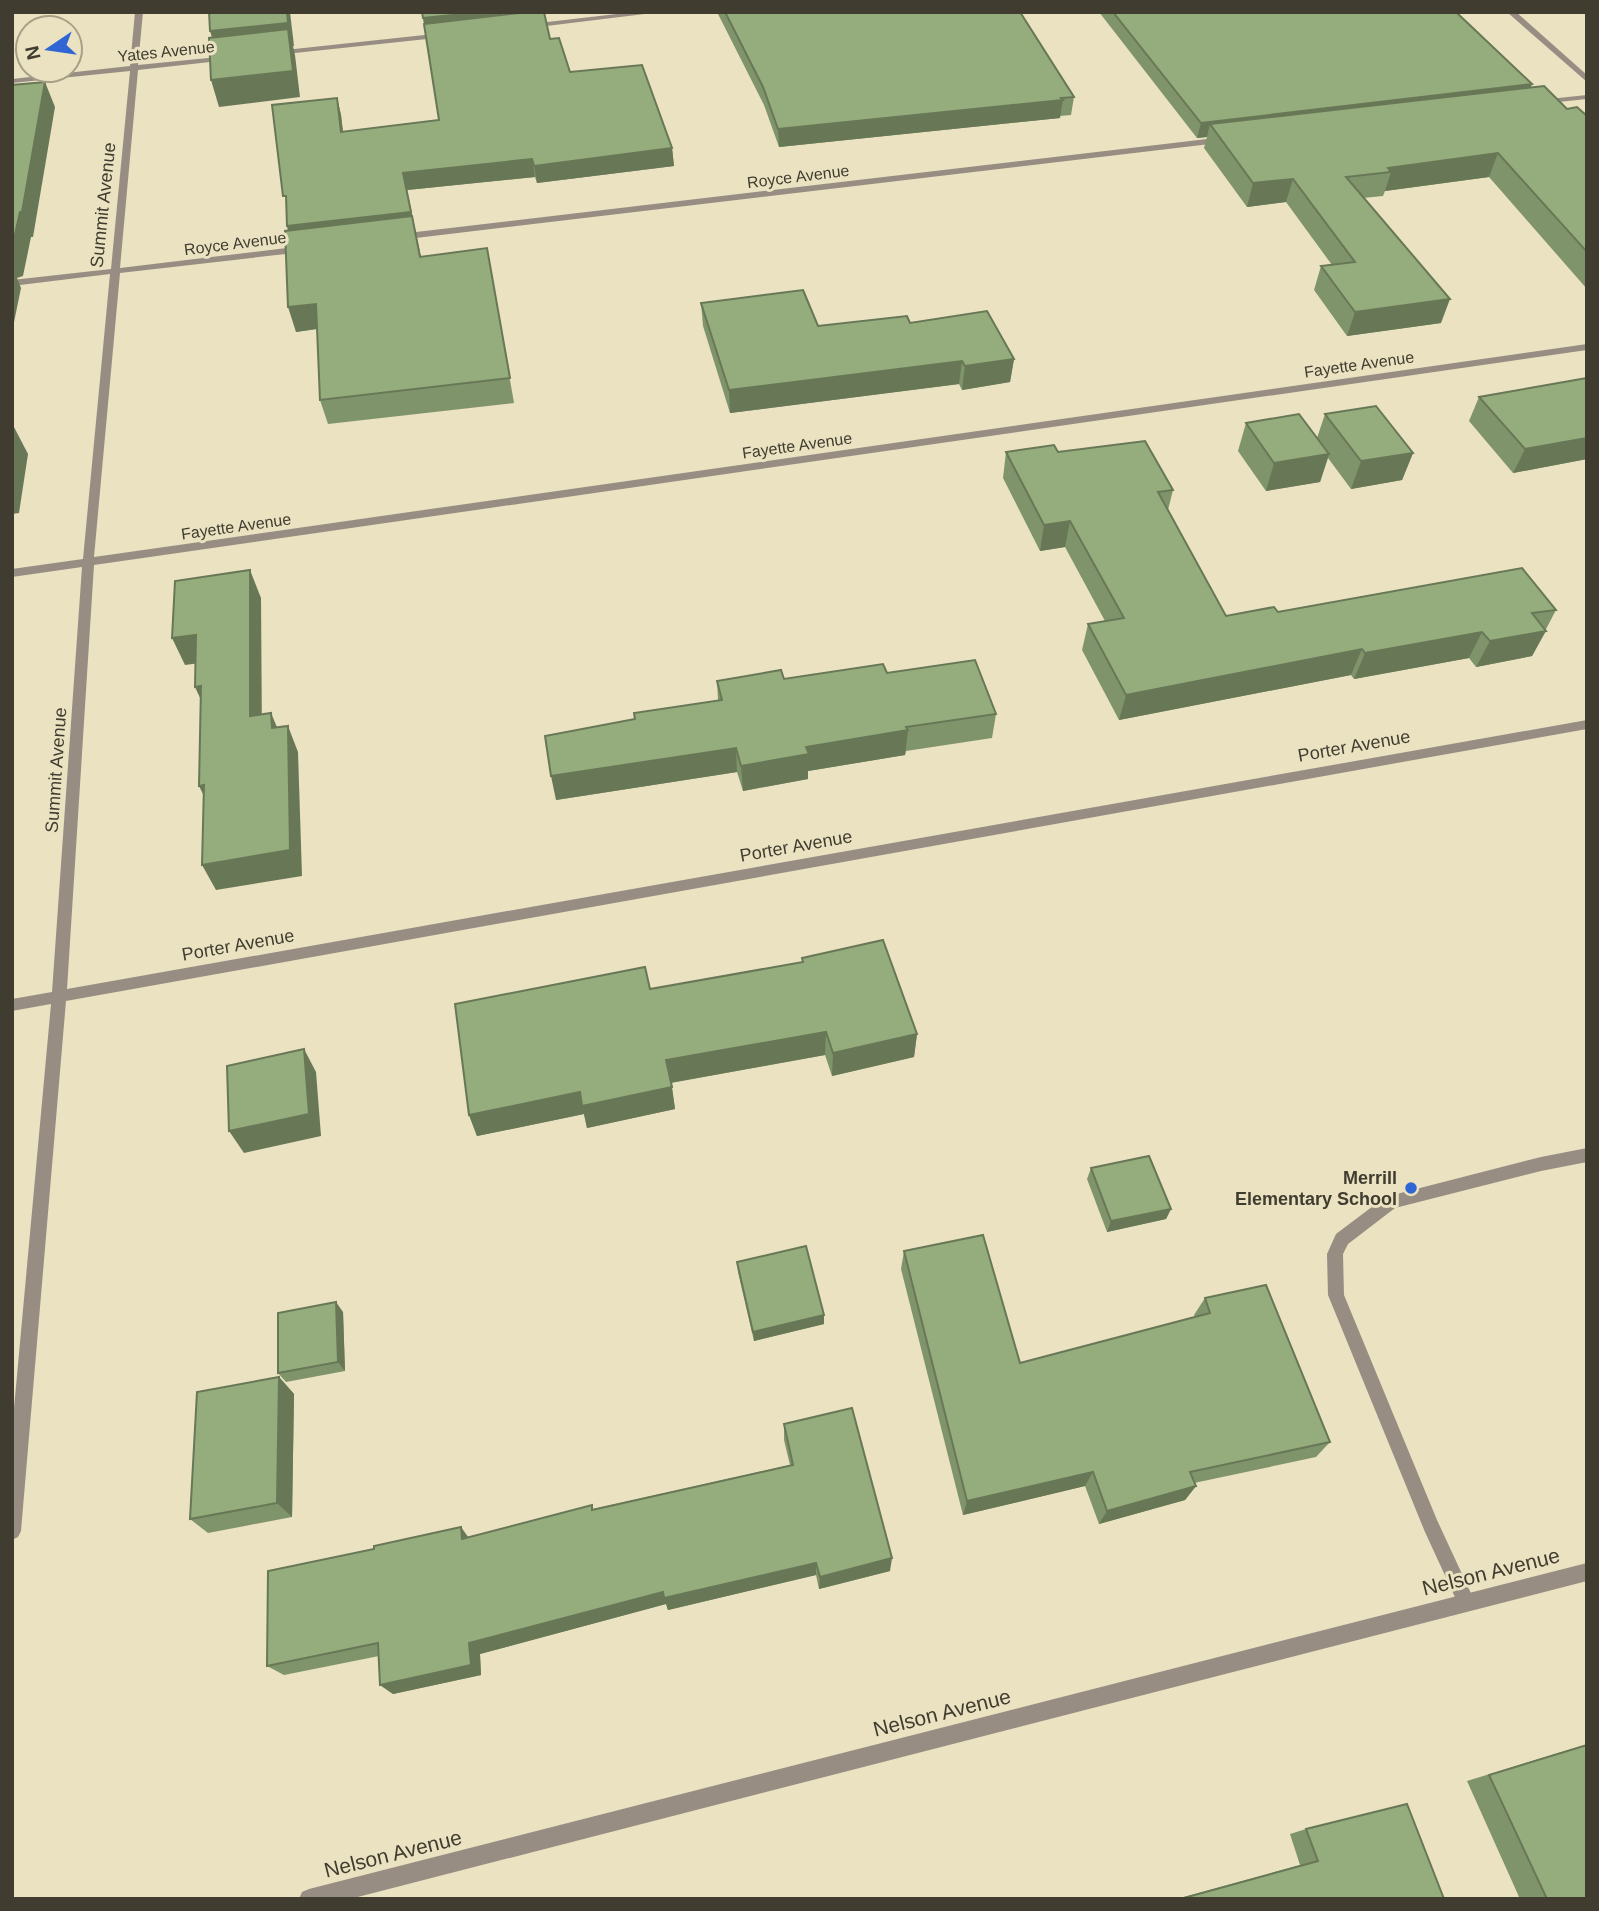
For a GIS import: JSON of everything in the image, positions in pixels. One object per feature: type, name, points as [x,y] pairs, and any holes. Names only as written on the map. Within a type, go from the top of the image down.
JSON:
[{"type":"street","name":"Summit Avenue","points":[[12,1531],[17,1427],[59,996],[88,563],[139,12]]},
{"type":"street","points":[[520,27],[601,15],[657,12]]},
{"type":"street","points":[[1511,12],[1587,80]]},
{"type":"street","points":[[272,53],[451,34]]},
{"type":"street","name":"Yates Avenue","points":[[12,81],[245,56]]},
{"type":"street","points":[[1531,103],[1587,97]]},
{"type":"street","name":"Royce Avenue","points":[[392,238],[1240,138]]},
{"type":"street","name":"Royce Avenue","points":[[12,283],[309,248]]},
{"type":"street","name":"Fayette Avenue","points":[[12,573],[1587,347]]},
{"type":"street","name":"Porter Avenue","points":[[12,1005],[1587,724]]},
{"type":"street","points":[[1466,1602],[1431,1526],[1336,1295],[1335,1254],[1342,1240],[1391,1202],[1587,1155]]},
{"type":"street","name":"Nelson Avenue","points":[[309,1899],[1587,1572]]},
{"type":"building","points":[[209,12],[287,12],[288,23],[210,31]]},
{"type":"building","points":[[422,12],[482,12],[423,18]]},
{"type":"building","points":[[544,12],[550,39],[559,38],[570,72],[642,65],[672,148],[534,166],[532,159],[403,173],[411,212],[287,226],[286,196],[283,196],[272,105],[337,98],[341,132],[439,120],[424,24]]},
{"type":"building","points":[[725,12],[1020,12],[1074,97],[778,129],[763,87]]},
{"type":"building","points":[[1113,12],[1456,12],[1532,84],[1201,123]]},
{"type":"building","points":[[288,29],[293,71],[211,80],[209,38]]},
{"type":"building","points":[[45,84],[22,212],[12,248],[12,85]]},
{"type":"building","points":[[1544,86],[1567,109],[1577,107],[1587,116],[1587,252],[1498,153],[1388,168],[1391,172],[1346,177],[1450,299],[1355,312],[1321,266],[1355,262],[1293,179],[1253,183],[1210,124]]},
{"type":"building","points":[[412,216],[420,257],[487,248],[510,378],[320,400],[316,304],[288,307],[285,231]]},
{"type":"building","points":[[803,290],[818,326],[907,316],[910,323],[987,311],[1014,359],[965,366],[962,361],[729,390],[701,303]]},
{"type":"building","points":[[1587,378],[1587,438],[1525,449],[1479,397]]},
{"type":"building","points":[[1376,406],[1413,453],[1361,461],[1325,414]]},
{"type":"building","points":[[1299,414],[1329,454],[1274,463],[1246,423]]},
{"type":"building","points":[[1145,441],[1173,490],[1158,492],[1226,616],[1274,607],[1278,612],[1522,568],[1556,610],[1532,613],[1546,631],[1490,641],[1482,632],[1365,653],[1362,649],[1126,695],[1088,624],[1124,618],[1070,521],[1044,525],[1006,452],[1054,445],[1058,452]]},
{"type":"building","points":[[250,570],[250,716],[271,713],[272,728],[288,726],[290,850],[202,865],[204,785],[199,786],[201,686],[195,687],[196,635],[172,638],[175,581]]},
{"type":"building","points":[[975,660],[996,714],[906,727],[908,730],[806,747],[809,754],[741,766],[736,748],[551,776],[545,736],[635,719],[634,713],[722,700],[717,681],[781,670],[784,679],[883,664],[887,673]]},
{"type":"building","points":[[883,940],[917,1034],[833,1053],[826,1032],[666,1060],[672,1087],[582,1106],[580,1092],[469,1115],[455,1004],[645,967],[650,989],[803,962],[802,958]]},
{"type":"building","points":[[304,1049],[309,1114],[229,1131],[227,1066]]},
{"type":"building","points":[[1149,1156],[1171,1209],[1111,1221],[1091,1168]]},
{"type":"building","points":[[983,1235],[1020,1363],[1210,1313],[1205,1298],[1266,1285],[1330,1442],[1190,1472],[1196,1486],[1107,1511],[1093,1472],[967,1501],[904,1251]]},
{"type":"building","points":[[806,1246],[824,1315],[753,1332],[737,1262]]},
{"type":"building","points":[[336,1302],[338,1362],[278,1373],[278,1313]]},
{"type":"building","points":[[279,1377],[277,1503],[190,1519],[197,1392]]},
{"type":"building","points":[[852,1408],[892,1558],[820,1577],[816,1563],[664,1598],[663,1592],[469,1643],[471,1665],[380,1685],[378,1643],[267,1666],[268,1571],[374,1549],[374,1546],[461,1527],[462,1539],[592,1505],[592,1510],[793,1465],[784,1424]]},
{"type":"building","points":[[1587,1745],[1587,1899],[1547,1899],[1489,1775]]},
{"type":"building","points":[[1407,1804],[1444,1899],[1180,1899],[1318,1861],[1306,1829]]},
{"type":"place","name":"Merrill Elementary School","points":[[1411,1188]]}]
